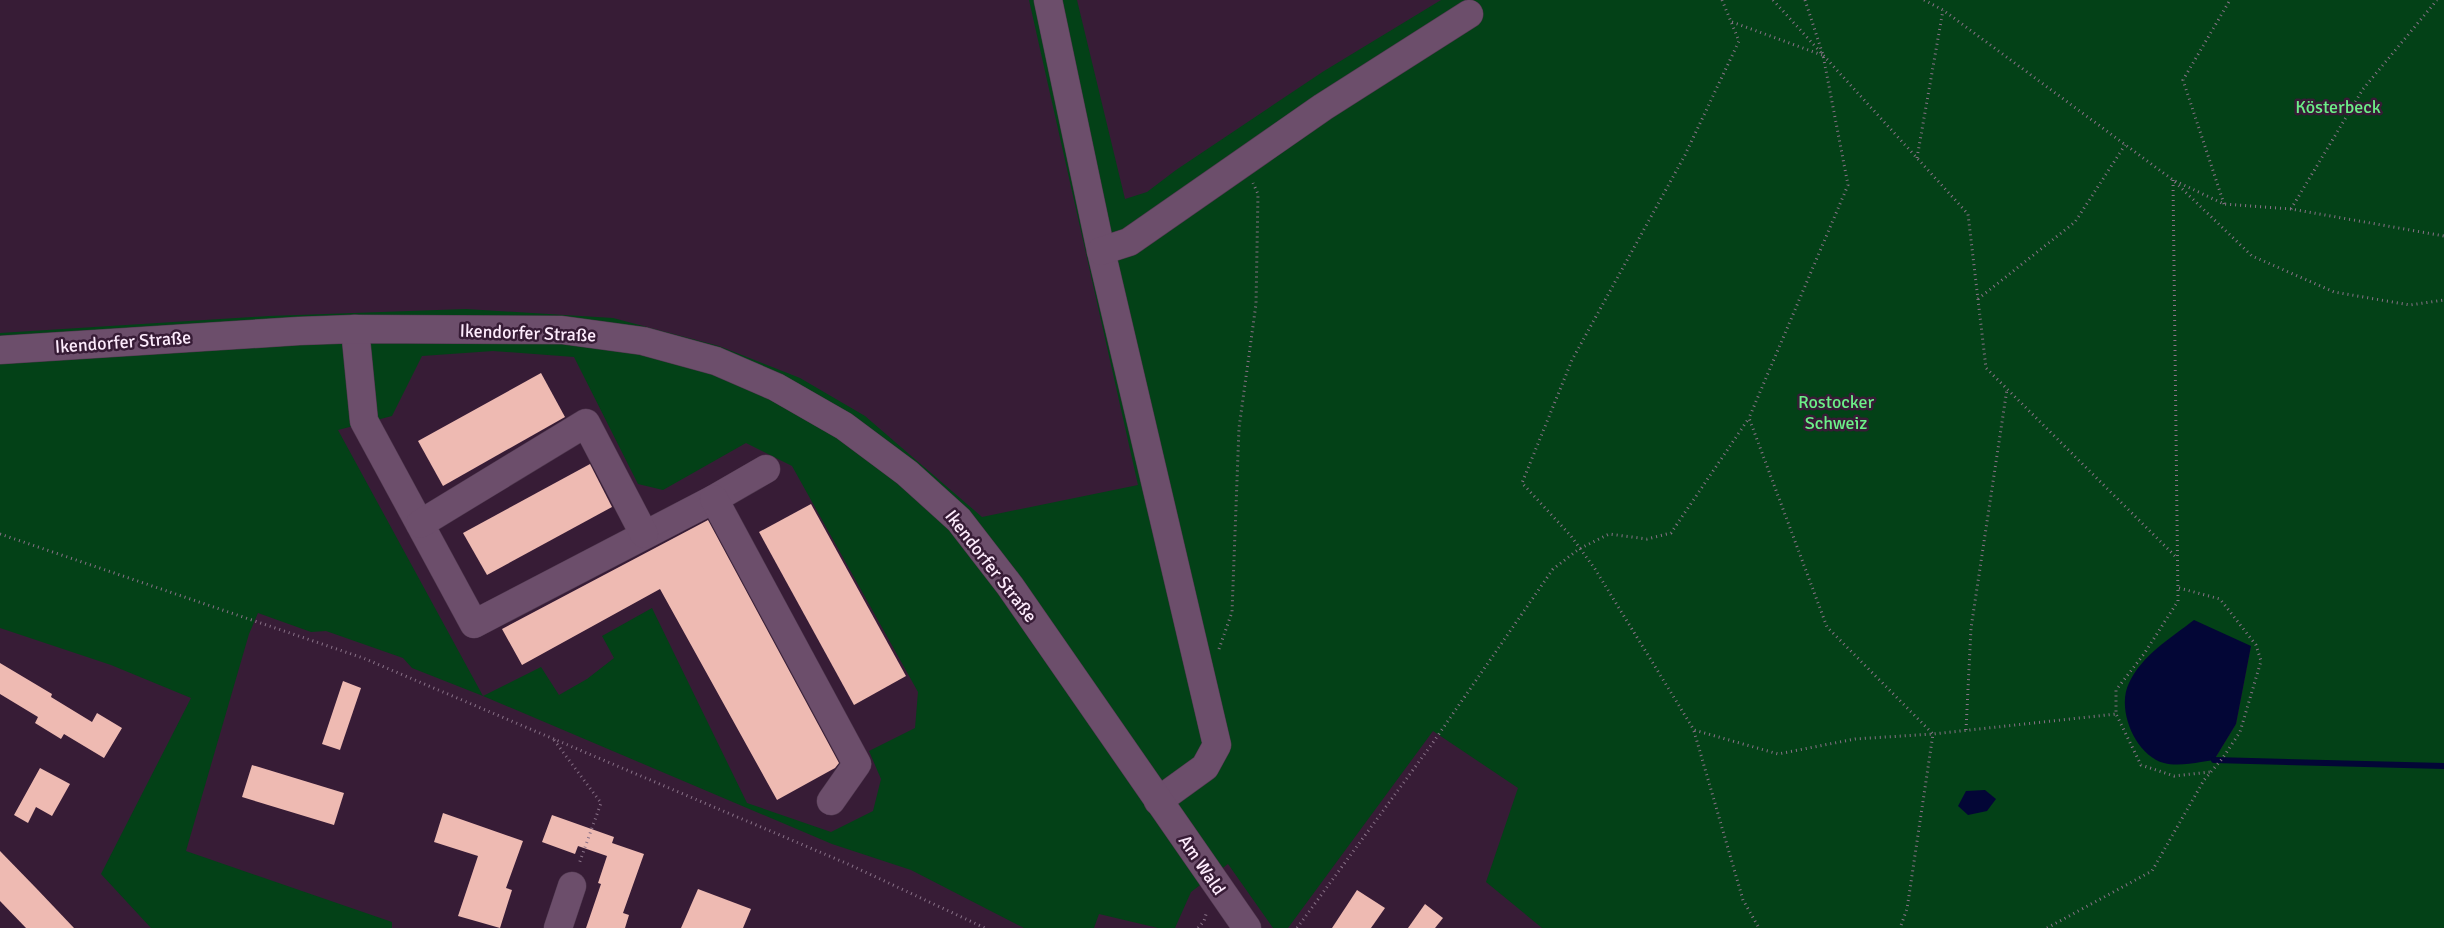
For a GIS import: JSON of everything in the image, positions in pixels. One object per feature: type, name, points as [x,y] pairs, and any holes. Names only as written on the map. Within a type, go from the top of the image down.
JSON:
[{"type":"street","points":[[1048,0],[1101,251],[1217,745],[1205,767],[1158,801]]},
{"type":"street","points":[[1101,251],[1129,242],[1323,106],[1469,14]]},
{"type":"street","points":[[355,329],[364,421],[474,624],[766,469]]},
{"type":"street","name":"Ikendorfer Straße","points":[[0,350],[355,329],[562,330],[643,341],[716,362],[776,387],[836,421],[907,473],[959,520],[1010,586],[1158,801]]},
{"type":"street","points":[[420,524],[586,423],[644,534]]},
{"type":"street","points":[[714,498],[857,764],[831,801]]},
{"type":"street","name":"Am Wald","points":[[1158,801],[1237,924]]},
{"type":"street","points":[[558,928],[572,886]]},
{"type":"path","points":[[1722,0],[1739,41],[1685,155],[1572,360],[1522,483],[1571,536],[1596,569],[1694,730],[1743,900],[1759,928]]},
{"type":"path","points":[[1772,0],[1968,214],[1986,368],[2178,558]]},
{"type":"path","points":[[1297,928],[1432,744],[1553,569],[1579,549],[1609,534],[1647,539],[1671,533],[1750,418],[1848,185],[1823,56],[1805,0]]},
{"type":"path","points":[[1924,0],[1943,10],[2173,180],[2252,256],[2334,292],[2410,305],[2444,300]]},
{"type":"path","points":[[2224,204],[2183,80],[2230,0]]},
{"type":"path","points":[[2291,209],[2363,89],[2437,0]]},
{"type":"path","points":[[1917,158],[1943,10]]},
{"type":"path","points":[[1731,22],[1823,56]]},
{"type":"path","points":[[1978,300],[2075,222],[2125,145]]},
{"type":"path","points":[[1217,657],[1232,612],[1239,428],[1256,304],[1258,194],[1243,163]]},
{"type":"path","points":[[2173,180],[2224,204],[2291,209],[2444,236]]},
{"type":"path","points":[[2173,180],[2178,601],[2144,654],[2116,690],[2116,714],[2141,765],[2174,776],[2210,772]]},
{"type":"path","points":[[1966,730],[1971,628],[2007,388]]},
{"type":"path","points":[[1750,418],[1827,627],[1933,734]]},
{"type":"path","points":[[0,534],[363,658],[848,864],[985,928]]},
{"type":"path","points":[[2047,928],[2152,871],[2210,772],[2240,732],[2261,661],[2256,645],[2220,599],[2179,588]]},
{"type":"path","points":[[1694,730],[1778,754],[1855,739],[1933,734],[2116,714]]},
{"type":"path","points":[[1900,928],[1907,909],[1933,734]]},
{"type":"path","points":[[554,739],[601,803],[572,886]]},
{"type":"green space","points":[[1029,0],[1077,0],[1125,199],[1147,192],[1176,170],[1324,71],[1441,0],[2444,0],[2444,928],[1542,928],[1486,882],[1518,788],[1433,731],[1288,928],[1273,928],[1228,864],[1191,892],[1175,928],[1158,928],[1099,914],[1094,928],[1024,928],[911,870],[832,844],[483,696],[412,668],[403,658],[326,631],[311,632],[258,613],[249,634],[186,851],[392,922],[392,928],[151,928],[101,874],[191,698],[111,665],[0,628],[0,333],[269,316],[466,309],[613,318],[719,346],[800,378],[865,416],[982,517],[1138,485]],"holes":[[[493,351],[574,357],[638,484],[663,490],[746,443],[792,466],[918,692],[915,728],[869,751],[881,779],[873,811],[831,832],[747,803],[652,608],[602,636],[614,658],[587,679],[559,695],[541,667],[483,696],[338,430],[392,416],[422,356]],[[2251,646],[2236,724],[2214,760]]]},
{"type":"shaded area","points":[[2194,620],[2251,646],[2236,724],[2214,760],[2182,764],[2164,763],[2144,751],[2137,741],[2127,718],[2126,694],[2129,683],[2141,664]]},
{"type":"shaded area","points":[[1985,790],[1996,799],[1987,811],[1968,815],[1958,806],[1966,791]]},
{"type":"building","points":[[541,373],[565,417],[443,486],[418,441]]},
{"type":"building","points":[[590,464],[612,507],[487,575],[463,533]]},
{"type":"building","points":[[811,504],[906,676],[854,705],[759,532]]},
{"type":"building","points":[[708,520],[839,763],[835,768],[777,800],[660,589],[522,665],[502,629]]},
{"type":"building","points":[[0,663],[52,694],[51,697],[92,722],[97,713],[122,728],[104,758],[64,734],[61,739],[35,723],[38,717],[0,694]]},
{"type":"building","points":[[343,681],[361,688],[340,750],[322,744]]},
{"type":"building","points":[[252,765],[344,793],[334,825],[242,797]]},
{"type":"building","points":[[40,768],[70,784],[52,816],[36,807],[28,823],[14,815]]},
{"type":"building","points":[[443,813],[523,841],[506,888],[512,890],[500,928],[458,916],[478,856],[434,842]]},
{"type":"building","points":[[552,815],[614,837],[612,843],[644,854],[623,913],[629,915],[625,928],[586,928],[601,884],[598,883],[607,856],[578,846],[575,854],[542,842]]},
{"type":"building","points":[[0,851],[74,928],[26,928],[0,901]]},
{"type":"building","points":[[698,889],[751,909],[743,928],[681,928]]},
{"type":"building","points":[[1357,890],[1385,908],[1371,928],[1332,928]]},
{"type":"building","points":[[1425,904],[1443,918],[1435,928],[1408,928]]},
{"type":"waterway","points":[[2214,760],[2444,766]]},
{"type":"park label","name":"Kösterbeck","points":[[2338,107]]},
{"type":"park label","name":"Rostocker Schweiz","points":[[1836,412]]}]
